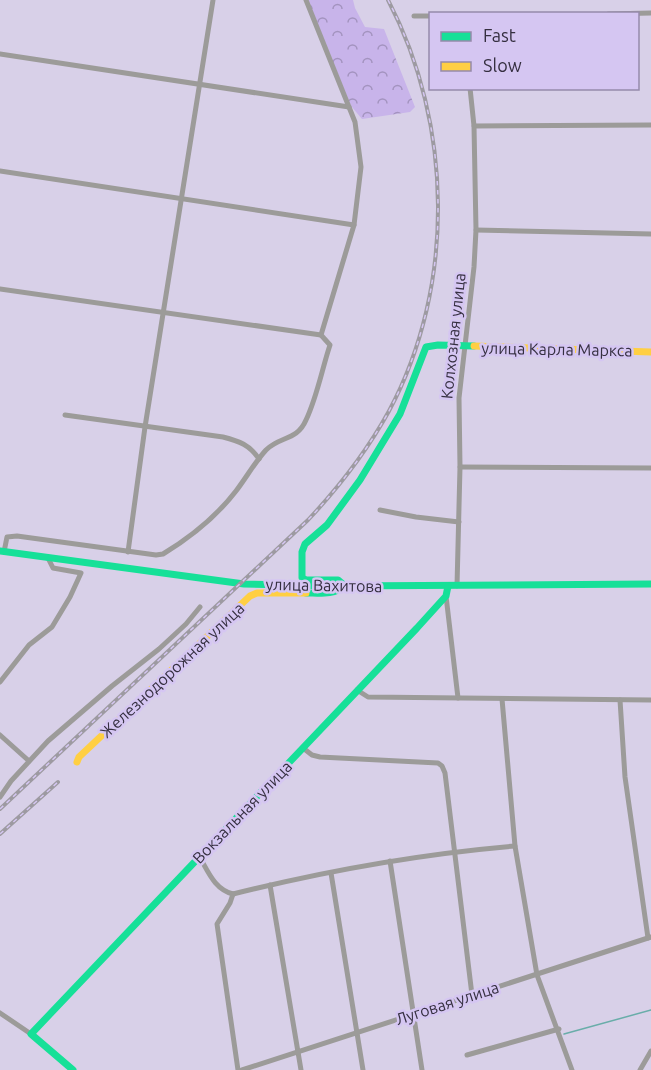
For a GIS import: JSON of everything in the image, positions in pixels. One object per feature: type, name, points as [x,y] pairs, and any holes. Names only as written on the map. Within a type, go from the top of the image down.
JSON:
[{"type":"street","points":[[128,552],[145,427],[213,0]]},
{"type":"street","points":[[306,0],[355,122],[361,167],[354,225],[321,335]]},
{"type":"street","points":[[414,16],[429,16]]},
{"type":"street","points":[[0,54],[349,107]]},
{"type":"street","name":"Колхозная улица","points":[[457,586],[459,398],[476,230],[474,126],[470,90]]},
{"type":"street","points":[[474,126],[651,125]]},
{"type":"street","points":[[0,171],[354,225]]},
{"type":"street","points":[[476,230],[651,234]]},
{"type":"street","points":[[0,289],[321,335],[330,345],[306,421],[298,433],[266,449],[218,512],[200,529],[174,547],[156,555],[17,536],[7,537],[2,551]]},
{"type":"street","name":"улица Карла Маркса","points":[[345,586],[338,580],[302,578],[302,552],[305,544],[327,525],[360,480],[400,414],[426,347],[438,345],[651,352]]},
{"type":"street","points":[[65,415],[236,441],[254,450],[260,459]]},
{"type":"street","points":[[460,468],[651,468]]},
{"type":"street","points":[[380,510],[459,522]]},
{"type":"street","name":"улица Вахитова","points":[[2,551],[232,583],[345,586],[651,584]]},
{"type":"street","points":[[0,681],[29,645],[52,627],[81,573],[53,568],[48,558]]},
{"type":"street","name":"Железнодорожная улица","points":[[77,762],[79,757],[250,596],[257,593],[332,593],[345,586]]},
{"type":"street","points":[[448,586],[446,596],[458,698]]},
{"type":"street","name":"Вокзальная улица","points":[[31,1034],[446,596]]},
{"type":"street","points":[[0,797],[48,741],[159,649],[186,624],[200,607]]},
{"type":"street","points":[[357,690],[368,697],[651,700]]},
{"type":"street","points":[[502,699],[515,846],[537,975],[559,1029],[572,1070]]},
{"type":"street","points":[[620,700],[625,777],[649,937]]},
{"type":"street","points":[[0,735],[29,761]]},
{"type":"street","points":[[303,748],[320,758],[438,763],[442,766],[445,773],[472,995]]},
{"type":"street","points":[[199,856],[220,889],[232,894],[390,861],[454,851],[515,846]]},
{"type":"street","points":[[390,861],[422,1070]]},
{"type":"street","points":[[331,873],[363,1070]]},
{"type":"street","points":[[270,885],[301,1070]]},
{"type":"street","points":[[232,894],[230,903],[217,924],[240,1070]]},
{"type":"street","name":"Луговая улица","points":[[240,1070],[649,937]]},
{"type":"street","points":[[0,1013],[31,1034],[73,1070]]},
{"type":"street","points":[[468,1055],[559,1029]]},
{"type":"street","points":[[640,1070],[651,1051]]},
{"type":"green space","points":[[308,0],[353,0],[365,27],[384,29],[415,107],[410,112],[362,119],[351,106]]},
{"type":"waterway","points":[[564,1034],[651,1010]]},
{"type":"railway","points":[[0,809],[308,520],[352,468],[389,411],[411,363],[426,311],[435,259],[438,205],[435,152],[425,99],[409,48],[388,0]]},
{"type":"railway","points":[[0,834],[58,782]]},
{"type":"traffic: fast","points":[[306,593],[332,592],[345,586],[338,580],[302,578],[302,552],[305,544],[327,525],[360,480],[400,414],[426,347],[474,346]]},
{"type":"traffic: fast","points":[[0,551],[244,584],[333,586],[651,584]]},
{"type":"traffic: fast","points":[[73,1070],[31,1034],[417,628],[446,596],[448,586]]},
{"type":"traffic: slow","points":[[474,346],[651,352]]},
{"type":"traffic: slow","points":[[77,762],[79,757],[250,596],[257,593],[306,593]]}]
